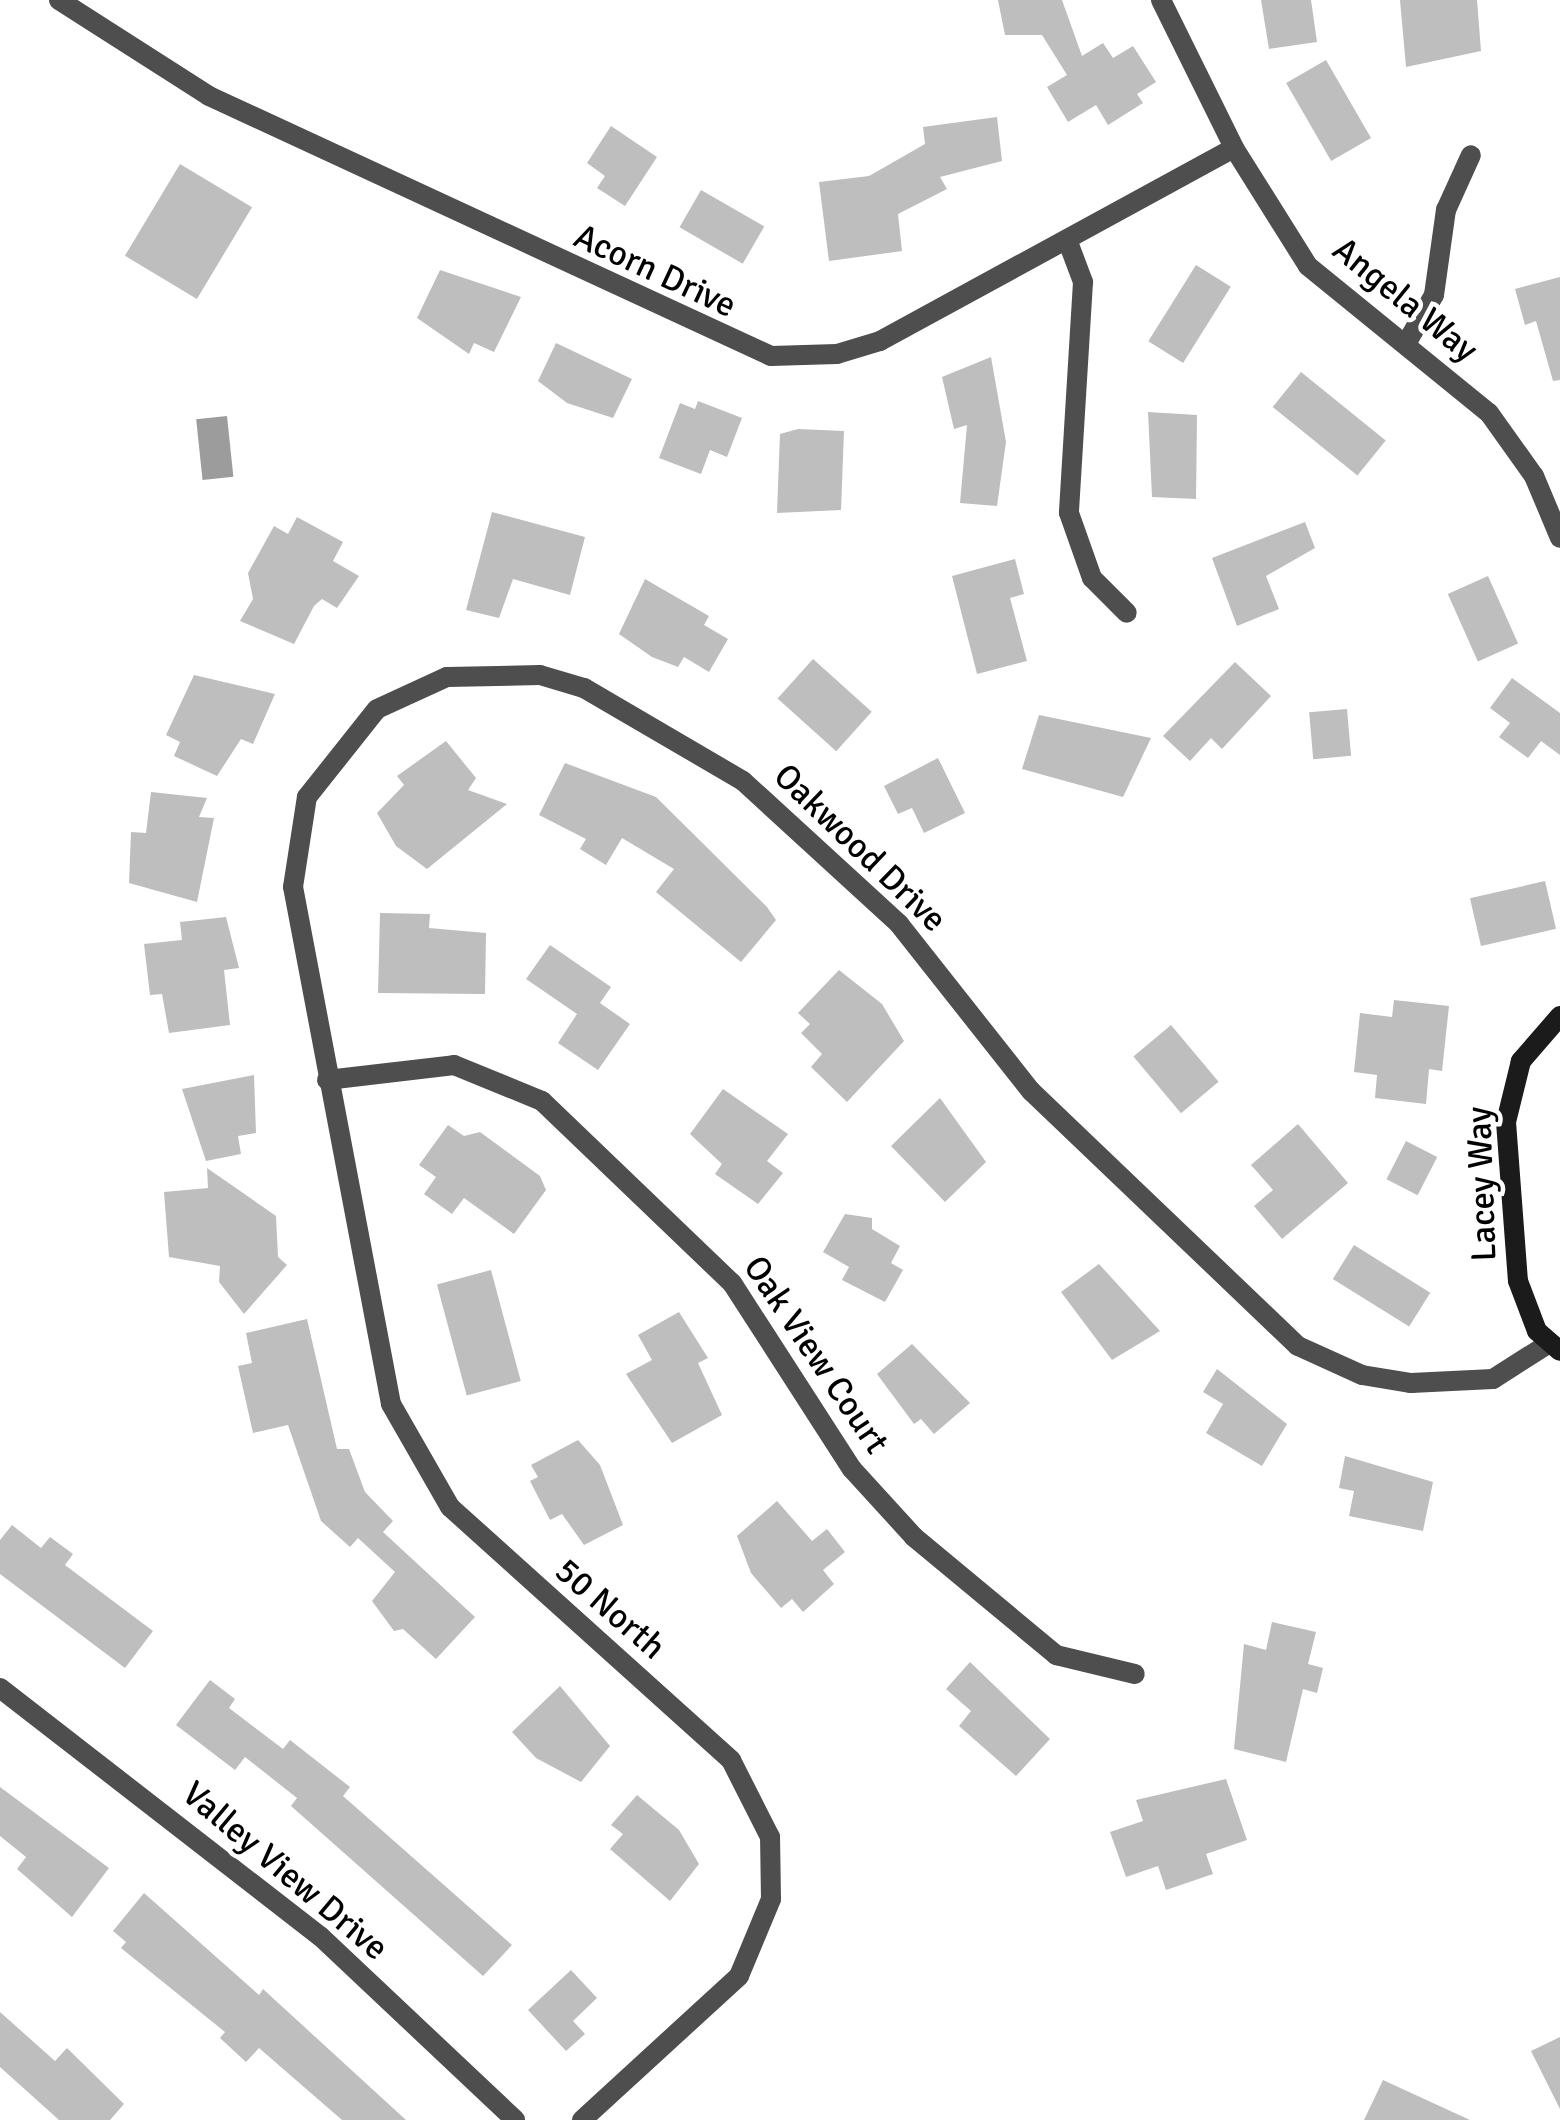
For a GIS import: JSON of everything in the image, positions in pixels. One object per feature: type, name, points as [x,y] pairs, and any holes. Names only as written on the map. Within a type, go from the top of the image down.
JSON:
[{"type":"street","name":"Acorn Drive","points":[[60,0],[210,96],[770,356],[837,354],[880,341],[1068,242],[1234,148]]},
{"type":"street","name":"Angela Way","points":[[1161,0],[1234,148],[1308,266],[1406,344],[1505,433],[1560,538]]},
{"type":"street","points":[[1406,344],[1434,295],[1446,210],[1471,155]]},
{"type":"street","points":[[1068,242],[1083,282],[1069,513],[1092,578],[1127,613]]},
{"type":"street","name":"Oakwood Drive","points":[[327,1080],[293,887],[300,820],[319,776],[362,722],[412,688],[465,674],[562,679],[719,766],[789,817],[913,938],[1018,1078],[1298,1346],[1362,1374],[1411,1383],[1493,1379],[1554,1348]]},
{"type":"street","name":"Lacey Way","points":[[1554,1348],[1518,1281],[1506,1122],[1521,1061],[1560,1016]]},
{"type":"street","name":"Oak View Court","points":[[327,1080],[454,1065],[542,1101],[732,1283],[852,1469],[914,1537],[1056,1655],[1136,1674]]},
{"type":"street","name":"50 North","points":[[327,1080],[384,1375],[416,1459],[486,1544],[731,1760],[770,1837],[771,1898],[739,1976],[582,2120]]},
{"type":"street","name":"Valley View Drive","points":[[0,1688],[320,1936],[515,2120]]},
{"type":"shaded area","points":[[227,416],[233,477],[203,480],[196,419]]},
{"type":"building","points":[[998,0],[1062,0],[1082,56],[1103,43],[1113,58],[1133,46],[1156,82],[1137,94],[1143,103],[1108,125],[1096,105],[1068,122],[1047,87],[1067,75],[1042,35],[1005,35]]},
{"type":"building","points":[[1261,0],[1311,0],[1317,42],[1269,49]]},
{"type":"building","points":[[1400,0],[1477,0],[1481,51],[1406,67]]},
{"type":"building","points":[[1326,60],[1371,138],[1331,161],[1286,83]]},
{"type":"building","points":[[997,117],[1002,161],[940,177],[947,189],[898,214],[902,251],[829,261],[819,182],[869,176],[925,144],[923,127]]},
{"type":"building","points":[[611,126],[657,157],[625,206],[597,188],[605,176],[587,163]]},
{"type":"building","points":[[180,164],[252,207],[197,299],[125,256]]},
{"type":"building","points":[[701,190],[764,226],[743,264],[680,227]]},
{"type":"building","points":[[1196,265],[1231,287],[1183,363],[1148,341]]},
{"type":"building","points":[[440,270],[521,297],[494,352],[474,343],[469,354],[417,318]]},
{"type":"building","points":[[1560,277],[1560,380],[1553,381],[1536,321],[1525,325],[1515,289]]},
{"type":"building","points":[[556,343],[632,379],[613,418],[567,403],[538,381]]},
{"type":"building","points":[[991,357],[1006,442],[997,506],[960,503],[967,425],[954,429],[942,377]]},
{"type":"building","points":[[1301,372],[1386,441],[1357,476],[1273,407]]},
{"type":"building","points":[[698,401],[742,418],[727,457],[710,450],[701,474],[659,458],[680,403],[695,409]]},
{"type":"building","points":[[1148,412],[1197,415],[1196,499],[1152,497]]},
{"type":"building","points":[[798,429],[844,431],[841,510],[777,513],[780,434]]},
{"type":"building","points":[[492,512],[585,537],[570,595],[513,579],[499,618],[466,610]]},
{"type":"building","points":[[297,517],[343,542],[333,561],[359,576],[337,608],[322,599],[314,606],[294,644],[240,621],[253,599],[248,573],[274,526],[288,534]]},
{"type":"building","points":[[1305,522],[1315,548],[1266,576],[1279,609],[1237,626],[1212,558]]},
{"type":"building","points":[[1015,559],[1024,594],[1010,598],[1027,661],[977,674],[952,576]]},
{"type":"building","points":[[1488,576],[1518,644],[1478,661],[1448,594]]},
{"type":"building","points":[[645,579],[709,616],[704,625],[728,639],[709,672],[684,657],[678,667],[652,657],[619,634]]},
{"type":"building","points":[[813,659],[872,712],[836,751],[778,698]]},
{"type":"building","points":[[1235,662],[1271,696],[1222,749],[1211,738],[1190,761],[1163,736]]},
{"type":"building","points":[[194,675],[275,694],[253,744],[241,739],[217,776],[174,756],[180,742],[166,735]]},
{"type":"building","points":[[1512,678],[1560,713],[1560,755],[1541,741],[1528,758],[1499,737],[1510,723],[1490,708]]},
{"type":"building","points":[[1347,709],[1351,756],[1313,759],[1309,712]]},
{"type":"building","points":[[1039,715],[1151,738],[1123,797],[1022,769]]},
{"type":"building","points":[[446,741],[476,778],[468,790],[507,804],[427,869],[396,846],[377,813],[404,785],[397,776]]},
{"type":"building","points":[[938,758],[965,813],[924,833],[912,808],[898,814],[884,786]]},
{"type":"building","points":[[565,763],[656,797],[767,907],[776,920],[741,962],[656,892],[674,869],[622,838],[606,865],[580,849],[586,839],[539,815]]},
{"type":"building","points":[[151,792],[207,798],[199,817],[214,818],[197,902],[129,883],[131,832],[146,833]]},
{"type":"building","points":[[1545,881],[1556,929],[1481,946],[1470,898]]},
{"type":"building","points":[[380,913],[430,914],[429,928],[486,933],[485,994],[378,993]]},
{"type":"building","points":[[226,917],[239,968],[224,970],[230,1025],[169,1033],[162,994],[150,995],[144,944],[182,940],[180,922]]},
{"type":"building","points":[[550,945],[611,987],[600,1003],[630,1024],[598,1070],[558,1043],[577,1014],[526,979]]},
{"type":"building","points":[[839,970],[882,1004],[904,1041],[847,1102],[811,1067],[822,1054],[801,1033],[810,1024],[798,1013]]},
{"type":"building","points":[[1394,1000],[1449,1006],[1442,1071],[1429,1069],[1426,1104],[1375,1098],[1377,1075],[1354,1072],[1360,1013],[1392,1017]]},
{"type":"building","points":[[1171,1025],[1219,1082],[1181,1113],[1133,1056]]},
{"type":"building","points":[[254,1075],[256,1133],[238,1136],[241,1154],[206,1161],[182,1089]]},
{"type":"building","points":[[723,1089],[788,1134],[767,1161],[783,1173],[758,1204],[715,1174],[722,1164],[690,1134]]},
{"type":"building","points":[[940,1098],[986,1162],[945,1202],[891,1146]]},
{"type":"building","points":[[1298,1124],[1348,1183],[1282,1239],[1254,1206],[1273,1190],[1251,1165]]},
{"type":"building","points":[[448,1125],[464,1136],[480,1132],[540,1176],[546,1190],[514,1234],[464,1198],[452,1214],[424,1194],[436,1177],[419,1165]]},
{"type":"building","points":[[1406,1141],[1437,1157],[1418,1195],[1386,1179]]},
{"type":"building","points":[[207,1168],[276,1216],[278,1257],[287,1265],[244,1314],[219,1282],[220,1266],[169,1257],[164,1192],[208,1188]]},
{"type":"building","points":[[845,1214],[872,1218],[872,1229],[900,1246],[891,1263],[903,1270],[885,1302],[842,1280],[849,1267],[823,1252]]},
{"type":"building","points":[[1354,1245],[1430,1293],[1409,1327],[1333,1279]]},
{"type":"building","points":[[1099,1264],[1160,1331],[1112,1360],[1061,1292]]},
{"type":"building","points":[[491,1270],[521,1381],[467,1396],[437,1284]]},
{"type":"building","points":[[679,1312],[708,1358],[698,1363],[722,1415],[672,1443],[626,1374],[652,1360],[638,1335]]},
{"type":"building","points":[[307,1319],[337,1449],[349,1449],[365,1492],[393,1521],[383,1532],[475,1617],[436,1659],[403,1629],[394,1631],[372,1601],[395,1572],[358,1538],[350,1547],[321,1521],[288,1425],[253,1433],[238,1366],[252,1363],[246,1333]]},
{"type":"building","points":[[912,1344],[970,1403],[934,1434],[921,1419],[914,1424],[877,1374]]},
{"type":"building","points":[[1217,1369],[1287,1424],[1262,1466],[1206,1433],[1223,1404],[1203,1392]]},
{"type":"building","points":[[578,1440],[600,1465],[623,1525],[584,1545],[562,1514],[550,1520],[530,1481],[538,1477],[531,1465]]},
{"type":"building","points":[[1345,1456],[1433,1482],[1423,1531],[1349,1516],[1354,1491],[1339,1488]]},
{"type":"building","points":[[777,1501],[812,1541],[827,1529],[845,1552],[823,1570],[834,1584],[803,1612],[792,1599],[781,1608],[751,1573],[737,1536]]},
{"type":"building","points":[[12,1525],[41,1548],[50,1537],[73,1554],[65,1565],[153,1631],[125,1668],[0,1574],[0,1540]]},
{"type":"building","points":[[1272,1622],[1316,1632],[1308,1664],[1323,1668],[1317,1693],[1303,1689],[1286,1762],[1234,1749],[1244,1644],[1266,1650]]},
{"type":"building","points":[[970,1662],[1050,1739],[1016,1776],[959,1726],[971,1711],[946,1689]]},
{"type":"building","points":[[210,1680],[235,1699],[229,1708],[283,1749],[290,1740],[350,1787],[343,1796],[512,1945],[483,1976],[291,1806],[297,1798],[245,1757],[235,1770],[176,1725]]},
{"type":"building","points":[[560,1686],[610,1746],[581,1782],[536,1758],[512,1732]]},
{"type":"building","points":[[1226,1779],[1247,1840],[1206,1854],[1213,1874],[1166,1890],[1158,1866],[1126,1877],[1110,1832],[1143,1821],[1136,1800]]},
{"type":"building","points":[[0,1787],[109,1868],[72,1917],[17,1869],[26,1857],[0,1836]]},
{"type":"building","points":[[637,1795],[679,1830],[699,1864],[670,1901],[610,1849],[623,1834],[611,1825]]},
{"type":"building","points":[[144,1893],[259,1995],[263,1989],[406,2120],[342,2120],[259,2048],[246,2062],[220,2038],[225,2032],[121,1948],[126,1942],[113,1931]]},
{"type":"building","points":[[571,1970],[597,1998],[573,2021],[585,2034],[566,2051],[528,2010]]},
{"type":"building","points":[[0,2012],[55,2061],[67,2048],[124,2104],[110,2120],[59,2120],[0,2067]]},
{"type":"building","points":[[1560,2037],[1560,2109],[1531,2051]]},
{"type":"building","points":[[1383,2080],[1470,2120],[1364,2120]]}]
